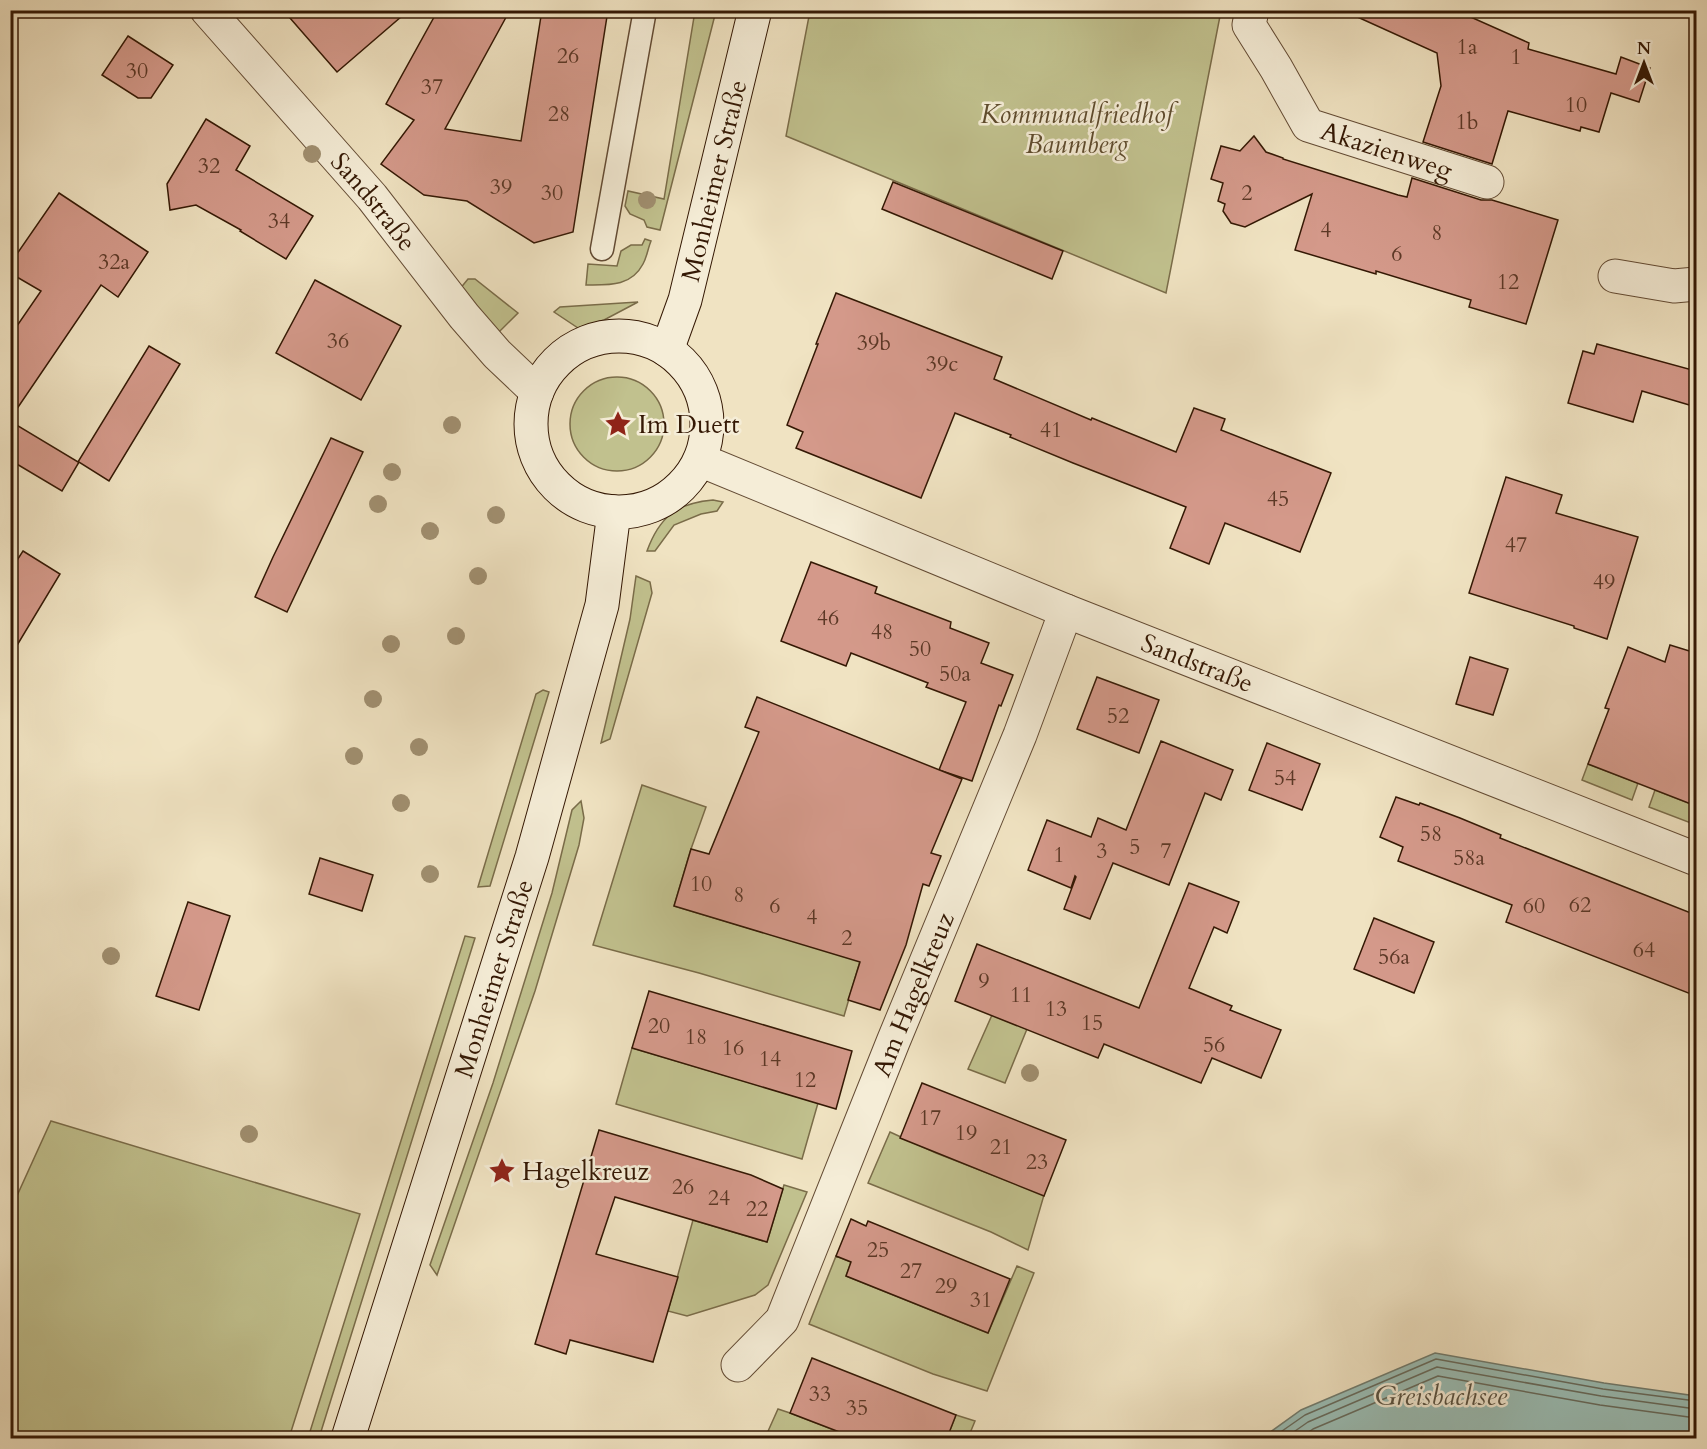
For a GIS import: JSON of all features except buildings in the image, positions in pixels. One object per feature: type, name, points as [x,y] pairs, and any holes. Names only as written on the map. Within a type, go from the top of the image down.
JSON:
[{"type":"street","name":"Sandstraße","points":[[207,10],[372,197],[464,316],[497,354],[537,392]]},
{"type":"street","name":"Monheimer Straße","points":[[667,350],[685,300],[755,10]]},
{"type":"street","name":"Akazienweg","points":[[1252,10],[1249,25],[1308,124],[1487,182]]},
{"type":"street","points":[[1615,276],[1674,286],[1696,284]]},
{"type":"street","points":[[620,336],[636,338],[667,350],[683,363],[696,380],[704,399],[707,419],[706,440],[700,460],[689,479],[664,499],[635,511],[614,512],[590,507],[568,496],[550,479],[538,458],[532,434],[532,410],[537,392],[546,374],[573,350],[595,340],[620,336]]},
{"type":"street","name":"Sandstraße","points":[[700,460],[1066,611],[1696,859]]},
{"type":"street","name":"Monheimer Straße","points":[[348,1438],[532,857],[602,605],[614,512]]},
{"type":"street","name":"Am Hagelkreuz","points":[[738,1365],[782,1320],[893,1042],[1020,735],[1066,611]]},
{"type":"lane","points":[[602,249],[645,10]]},
{"type":"green space","points":[[695,11],[716,11],[660,230],[647,227],[644,220],[630,214],[625,206],[628,191],[664,199]]},
{"type":"green space","name":"Kommunalfriedhof Baumberg","points":[[810,11],[1221,11],[1166,293],[786,136]]},
{"type":"green space","points":[[645,239],[651,241],[646,258],[638,272],[632,277],[618,283],[586,285],[588,264],[617,266],[621,251],[631,245],[642,245]]},
{"type":"green space","points":[[468,279],[475,279],[518,313],[496,335],[459,290]]},
{"type":"green space","points":[[638,302],[604,320],[578,328],[554,312],[560,307]]},
{"type":"green space","points":[[617,377],[635,381],[650,391],[660,406],[664,424],[660,442],[650,457],[635,467],[617,471],[599,467],[584,457],[574,442],[570,424],[574,406],[584,391],[599,381]]},
{"type":"green space","points":[[713,500],[723,502],[717,511],[701,514],[674,525],[655,551],[647,551],[657,530],[671,514],[689,505]]},
{"type":"green space","points":[[636,576],[650,582],[652,593],[610,739],[601,743],[630,619]]},
{"type":"green space","points":[[543,690],[549,692],[490,886],[478,887],[536,694]]},
{"type":"green space","points":[[1588,764],[1638,783],[1632,800],[1582,780]]},
{"type":"green space","points":[[642,785],[706,807],[674,906],[860,961],[844,1016],[699,973],[593,945]]},
{"type":"green space","points":[[1655,790],[1696,806],[1696,825],[1649,807]]},
{"type":"green space","points":[[581,801],[584,818],[579,845],[535,991],[437,1275],[430,1265],[493,1083],[552,893],[572,810]]},
{"type":"green space","points":[[465,936],[475,938],[319,1438],[308,1438]]},
{"type":"green space","points":[[992,1015],[1027,1029],[1005,1083],[968,1069]]},
{"type":"green space","points":[[632,1048],[818,1103],[802,1159],[616,1104]]},
{"type":"green space","points":[[51,1121],[360,1214],[289,1438],[11,1438],[11,1209]]},
{"type":"green space","points":[[890,1132],[936,1153],[1044,1195],[1028,1250],[991,1232],[868,1183]]},
{"type":"green space","points":[[784,1185],[807,1192],[768,1285],[755,1295],[687,1316],[668,1311],[693,1220],[767,1242]]},
{"type":"green space","points":[[836,1256],[851,1262],[846,1276],[988,1333],[1017,1266],[1034,1273],[987,1391],[933,1374],[809,1324]]},
{"type":"green space","points":[[778,1409],[790,1413],[855,1438],[765,1438]]},
{"type":"green space","points":[[956,1415],[975,1421],[968,1438],[947,1438]]},
{"type":"water","name":"Greisbachsee","points":[[1435,1353],[1604,1383],[1696,1396],[1696,1438],[1262,1438],[1301,1410]]},
{"type":"place","name":"Im Duett","points":[[618,424]]},
{"type":"place","name":"Hagelkreuz","points":[[502,1171]]}]
